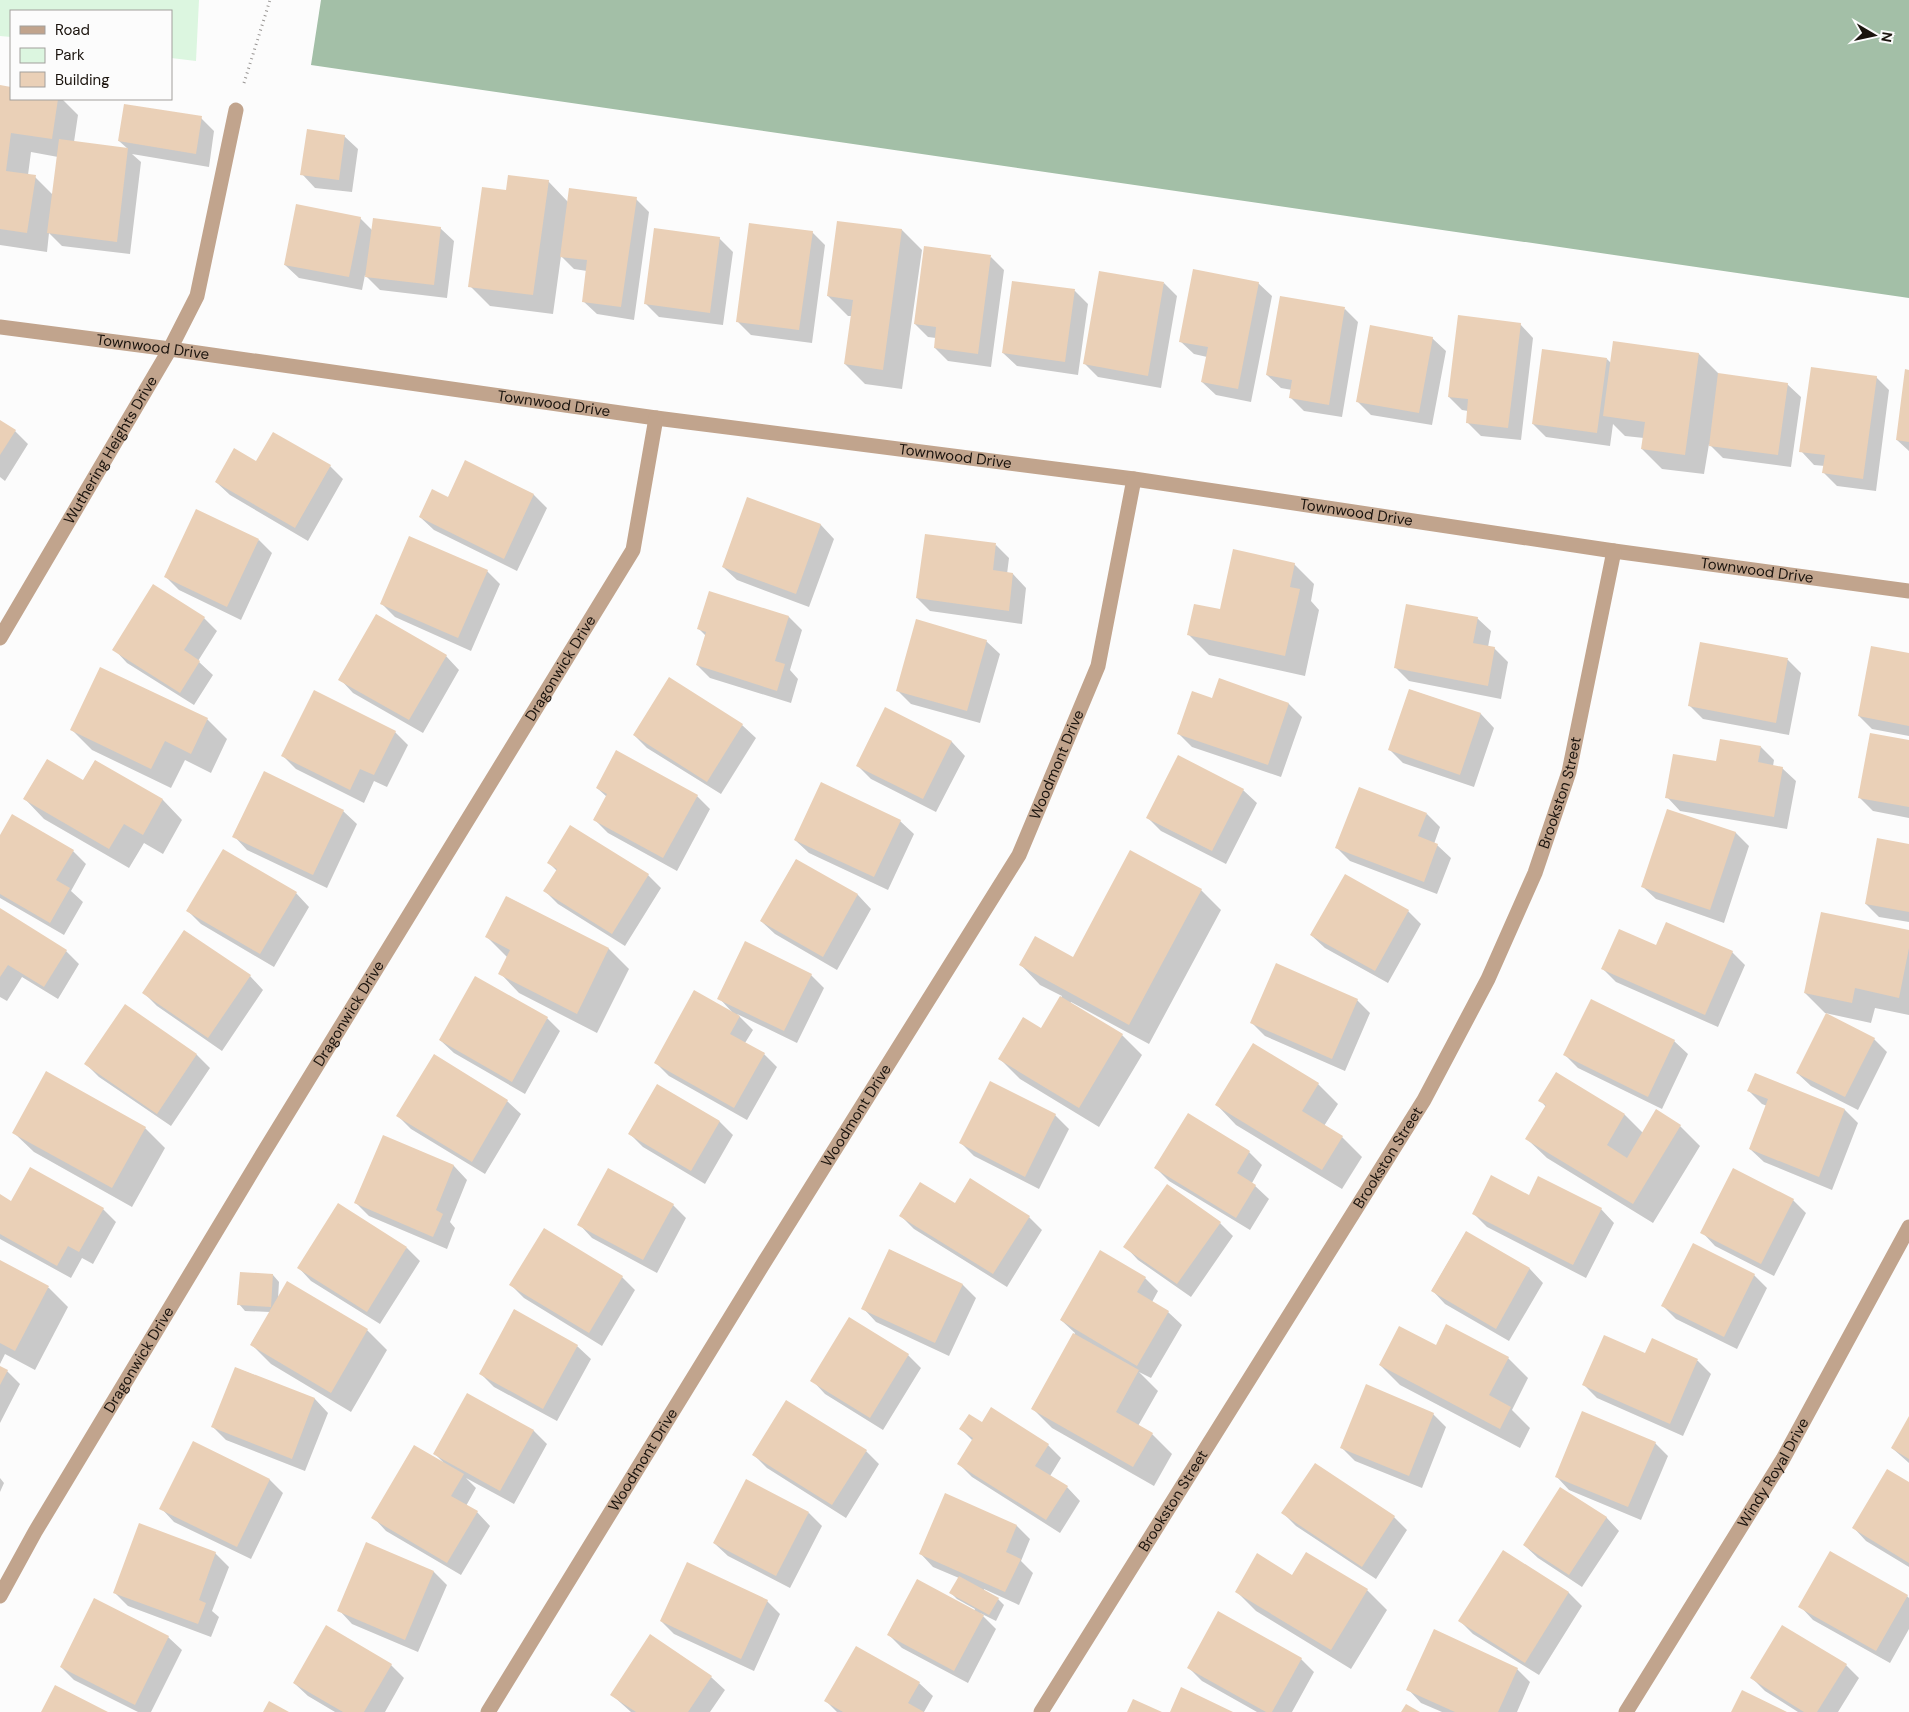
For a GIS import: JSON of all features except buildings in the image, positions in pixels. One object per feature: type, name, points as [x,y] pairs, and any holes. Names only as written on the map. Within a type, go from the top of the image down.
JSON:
[{"type":"street","name":"Wuthering Heights Drive","points":[[0,638],[170,349],[197,296],[236,110]]},
{"type":"street","name":"Townwood Drive","points":[[0,327],[170,349],[656,418],[1134,479],[1614,551],[1909,591]]},
{"type":"street","name":"Dragonwick Drive","points":[[0,1596],[35,1532],[259,1160],[633,550],[656,418]]},
{"type":"street","name":"Woodmont Drive","points":[[488,1712],[765,1260],[1019,855],[1098,666],[1134,479]]},
{"type":"street","name":"Brookston Street","points":[[1041,1712],[1424,1100],[1488,979],[1535,873],[1569,772],[1614,551]]},
{"type":"street","name":"Windy Royal Drive","points":[[1626,1712],[1783,1459],[1909,1227]]},
{"type":"path","points":[[236,110],[270,0]]},
{"type":"green space","points":[[0,0],[199,0],[196,61],[172,58],[172,10],[10,10],[10,37],[0,36]]},
{"type":"green space","points":[[321,0],[1909,0],[1909,298],[311,65]]}]
